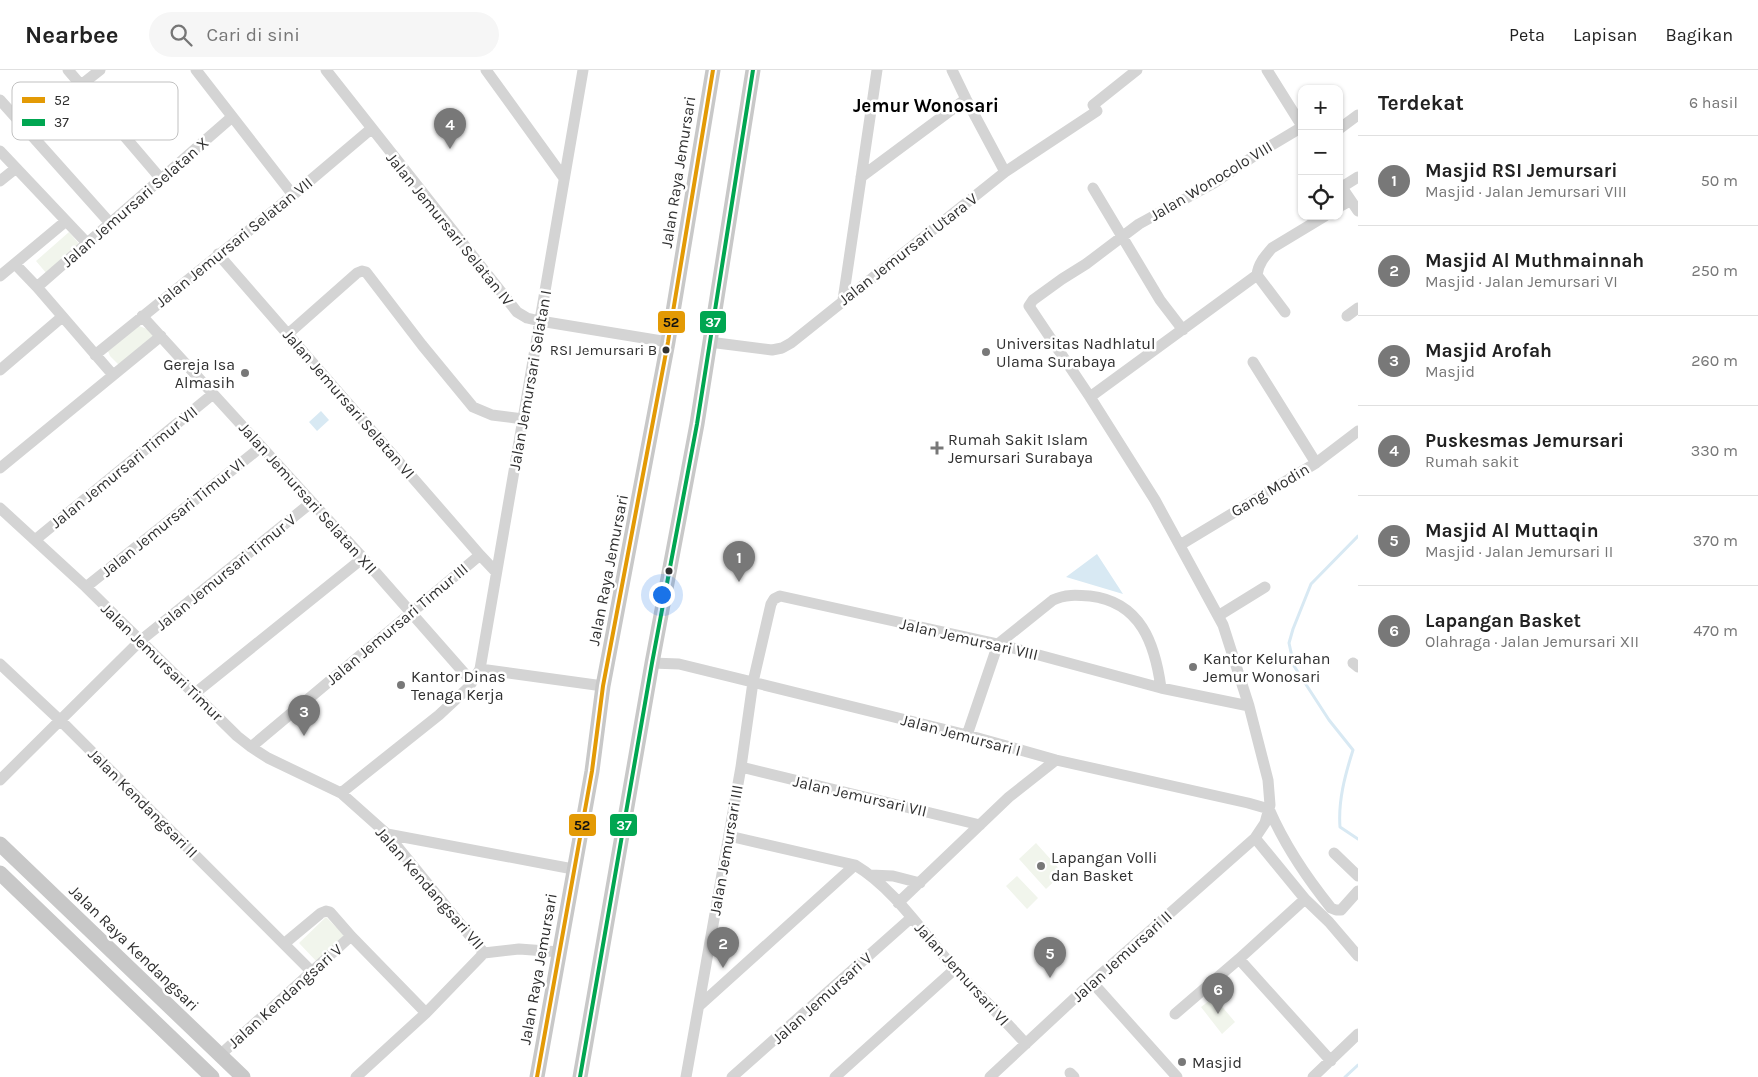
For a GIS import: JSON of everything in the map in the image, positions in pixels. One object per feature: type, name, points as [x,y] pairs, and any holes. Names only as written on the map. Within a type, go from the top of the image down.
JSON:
[{"type":"main road","name":"Jalan Raya Jemursari","points":[[537,1077],[592,772],[603,686],[668,342],[713,70]]},
{"type":"main road","points":[[580,1077],[652,663],[696,424],[753,70]]},
{"type":"main road","name":"Jalan Raya Kendangsari","points":[[0,844],[244,1077]]},
{"type":"main road","points":[[0,873],[107,976],[204,1074]]},
{"type":"main road","points":[[107,976],[122,961]]},
{"type":"street","points":[[68,70],[78,82]]},
{"type":"street","points":[[85,82],[100,70]]},
{"type":"street","points":[[196,70],[293,194]]},
{"type":"street","name":"Jalan Jemursari Selatan IV","points":[[326,70],[517,312],[527,318],[540,321],[668,342]]},
{"type":"street","points":[[486,70],[564,178]]},
{"type":"street","name":"Jalan Jemursari Selatan I","points":[[341,793],[439,714],[471,684],[480,669],[583,70]]},
{"type":"street","points":[[843,300],[877,70]]},
{"type":"street","points":[[952,70],[1005,172]]},
{"type":"street","name":"Jalan Jemursari Utara V","points":[[709,342],[772,350],[782,348],[791,343],[1005,172],[1097,111],[1093,105],[1137,70]]},
{"type":"street","points":[[1267,70],[1298,120]]},
{"type":"street","points":[[861,177],[966,99]]},
{"type":"street","points":[[0,100],[12,113]]},
{"type":"street","points":[[1343,126],[1358,115]]},
{"type":"street","name":"Jalan Jemursari Selatan X","points":[[37,287],[232,117]]},
{"type":"street","name":"Jalan Jemursari Selatan VII","points":[[95,355],[371,129]]},
{"type":"street","name":"Jalan Wonocolo VIII","points":[[1094,394],[1029,306],[1033,300],[1086,264],[1139,224],[1214,183],[1298,129]]},
{"type":"street","points":[[36,140],[110,223]]},
{"type":"street","points":[[128,140],[161,179]]},
{"type":"street","points":[[0,151],[87,243]]},
{"type":"street","points":[[0,181],[15,168]]},
{"type":"street","points":[[1343,184],[1358,177]]},
{"type":"street","points":[[1093,188],[1160,300],[1183,330]]},
{"type":"street","points":[[1343,189],[1358,211]]},
{"type":"street","points":[[1343,205],[1350,201]]},
{"type":"street","points":[[1318,220],[1272,248],[1260,264],[1257,275],[1094,394],[1162,512],[1218,616],[1227,637],[1249,706],[1268,780],[1269,810],[1255,838],[1305,899],[1329,922],[1358,956]]},
{"type":"street","points":[[0,276],[66,221]]},
{"type":"street","name":"Jalan Jemursari Selatan VI","points":[[218,254],[480,555]]},
{"type":"street","points":[[15,264],[112,375]]},
{"type":"street","points":[[288,334],[357,273],[366,272],[473,407],[492,416],[523,419]]},
{"type":"street","points":[[1257,275],[1285,312]]},
{"type":"street","points":[[1347,316],[1358,308]]},
{"type":"street","name":"Jalan Jemursari Selatan XII","points":[[142,316],[363,558],[471,684]]},
{"type":"street","points":[[0,370],[62,317]]},
{"type":"street","points":[[0,468],[161,336]]},
{"type":"street","points":[[1253,362],[1316,463]]},
{"type":"street","name":"Jalan Jemursari Timur VII","points":[[35,540],[214,394]]},
{"type":"street","name":"Gang Modin","points":[[1180,546],[1316,463],[1358,431]]},
{"type":"street","name":"Jalan Jemursari Timur VI","points":[[86,588],[261,446]]},
{"type":"street","name":"Jalan Jemursari Timur V","points":[[0,780],[140,641],[312,502]]},
{"type":"street","name":"Jalan Jemursari Timur","points":[[0,508],[86,588],[250,747],[268,758],[341,793]]},
{"type":"street","name":"Jalan Jemursari Timur III","points":[[250,747],[480,555],[496,572]]},
{"type":"street","points":[[194,694],[363,558]]},
{"type":"street","points":[[1218,616],[1265,587]]},
{"type":"street","points":[[966,735],[998,644],[1053,600],[1060,597],[1077,595],[1104,598],[1114,601],[1128,610],[1140,623],[1153,650],[1158,666],[1161,688]]},
{"type":"street","name":"Jalan Jemursari VIII","points":[[753,682],[771,604],[774,598],[780,596],[998,644],[1161,688],[1249,706]]},
{"type":"street","name":"Jalan Jemursari I","points":[[652,663],[679,664],[966,735],[1056,760],[1248,803],[1269,810]]},
{"type":"street","name":"Jalan Kendangsari II","points":[[0,664],[60,720],[311,971]]},
{"type":"street","points":[[480,669],[603,686]]},
{"type":"street","name":"Jalan Jemursari III","points":[[686,1077],[717,893],[741,767],[753,682]]},
{"type":"street","points":[[898,903],[1009,797],[1056,760]]},
{"type":"street","name":"Jalan Jemursari VII","points":[[741,767],[980,825]]},
{"type":"street","name":"Jalan Kendangsari VII","points":[[341,793],[388,834],[484,953],[520,948],[560,952]]},
{"type":"street","points":[[1269,810],[1304,874],[1331,908],[1341,910],[1358,890]]},
{"type":"street","points":[[388,834],[573,869]]},
{"type":"street","name":"Jalan Jemursari VI","points":[[729,836],[855,865],[871,875],[955,969],[1026,1044]]},
{"type":"street","name":"Jalan Jemursari II","points":[[990,1077],[1092,982],[1255,838]]},
{"type":"street","points":[[1334,853],[1358,876]]},
{"type":"street","points":[[699,1006],[855,865]]},
{"type":"street","name":"Jalan Jemursari VI","points":[[871,875],[893,876],[920,883]]},
{"type":"street","points":[[1174,1014],[1239,959],[1305,899]]},
{"type":"street","points":[[285,943],[320,913],[326,911],[333,914],[351,936],[426,1013]]},
{"type":"street","name":"Jalan Jemursari V","points":[[732,1077],[911,918]]},
{"type":"street","name":"Jalan Kendangsari V","points":[[220,1055],[351,936]]},
{"type":"street","points":[[356,1077],[426,1013],[484,953]]},
{"type":"street","points":[[1239,959],[1330,1061]]},
{"type":"street","points":[[835,1077],[955,969]]},
{"type":"street","points":[[1092,982],[1177,1077]]},
{"type":"street","points":[[1313,1077],[1358,1034]]},
{"type":"shaded area","points":[[69,232],[80,245],[47,274],[36,261]]},
{"type":"shaded area","points":[[139,326],[150,330],[154,335],[119,365],[110,356],[108,351]]},
{"type":"shaded area","points":[[321,411],[329,420],[317,431],[309,422]]},
{"type":"shaded area","points":[[1097,554],[1123,594],[1066,577]]},
{"type":"shaded area","name":"Lapangan Volli dan Basket","points":[[1036,843],[1063,873],[1046,889],[1019,859]]},
{"type":"shaded area","name":"Lapangan Volli dan Basket","points":[[1017,876],[1038,898],[1027,909],[1006,886]]},
{"type":"shaded area","points":[[326,917],[344,935],[317,962],[299,943]]},
{"type":"shaded area","points":[[1214,997],[1235,1022],[1222,1034],[1201,1007]]},
{"type":"waterway","points":[[1358,536],[1311,584],[1289,643],[1294,666],[1329,720],[1353,750],[1343,788],[1340,827],[1358,839]]},
{"type":"waterway","points":[[1345,1077],[1358,1065]]},
{"type":"transit line","name":"52","points":[[537,1077],[592,771],[603,686],[668,342],[713,70]]},
{"type":"transit line","name":"37","points":[[580,1077],[652,663],[697,424],[753,70]]},
{"type":"place","name":"Puskesmas Jemursari","points":[[450,149]]},
{"type":"place","name":"RSI Jemursari B","points":[[666,350]]},
{"type":"place","name":"Universitas Nadhlatul Ulama Surabaya","points":[[986,352]]},
{"type":"place","name":"Gereja Isa Almasih","points":[[245,373]]},
{"type":"place","name":"Rumah Sakit Islam Jemursari Surabaya","points":[[937,448]]},
{"type":"place","name":"Masjid RSI Jemursari","points":[[739,582]]},
{"type":"place","name":"Kantor Kelurahan Jemur Wonosari","points":[[1193,667]]},
{"type":"place","name":"Kantor Dinas Tenaga Kerja","points":[[401,685]]},
{"type":"place","name":"Masjid Arofah","points":[[304,736]]},
{"type":"place","name":"Lapangan Volli dan Basket","points":[[1041,866]]},
{"type":"place","name":"Masjid Al Muthmainnah","points":[[723,968]]},
{"type":"place","name":"Masjid Al Muttaqin","points":[[1050,978]]},
{"type":"place","name":"Lapangan Basket","points":[[1218,1014]]},
{"type":"place","name":"Masjid","points":[[1182,1062]]},
{"type":"district","name":"Jemur Wonosari","points":[[926,106]]}]
